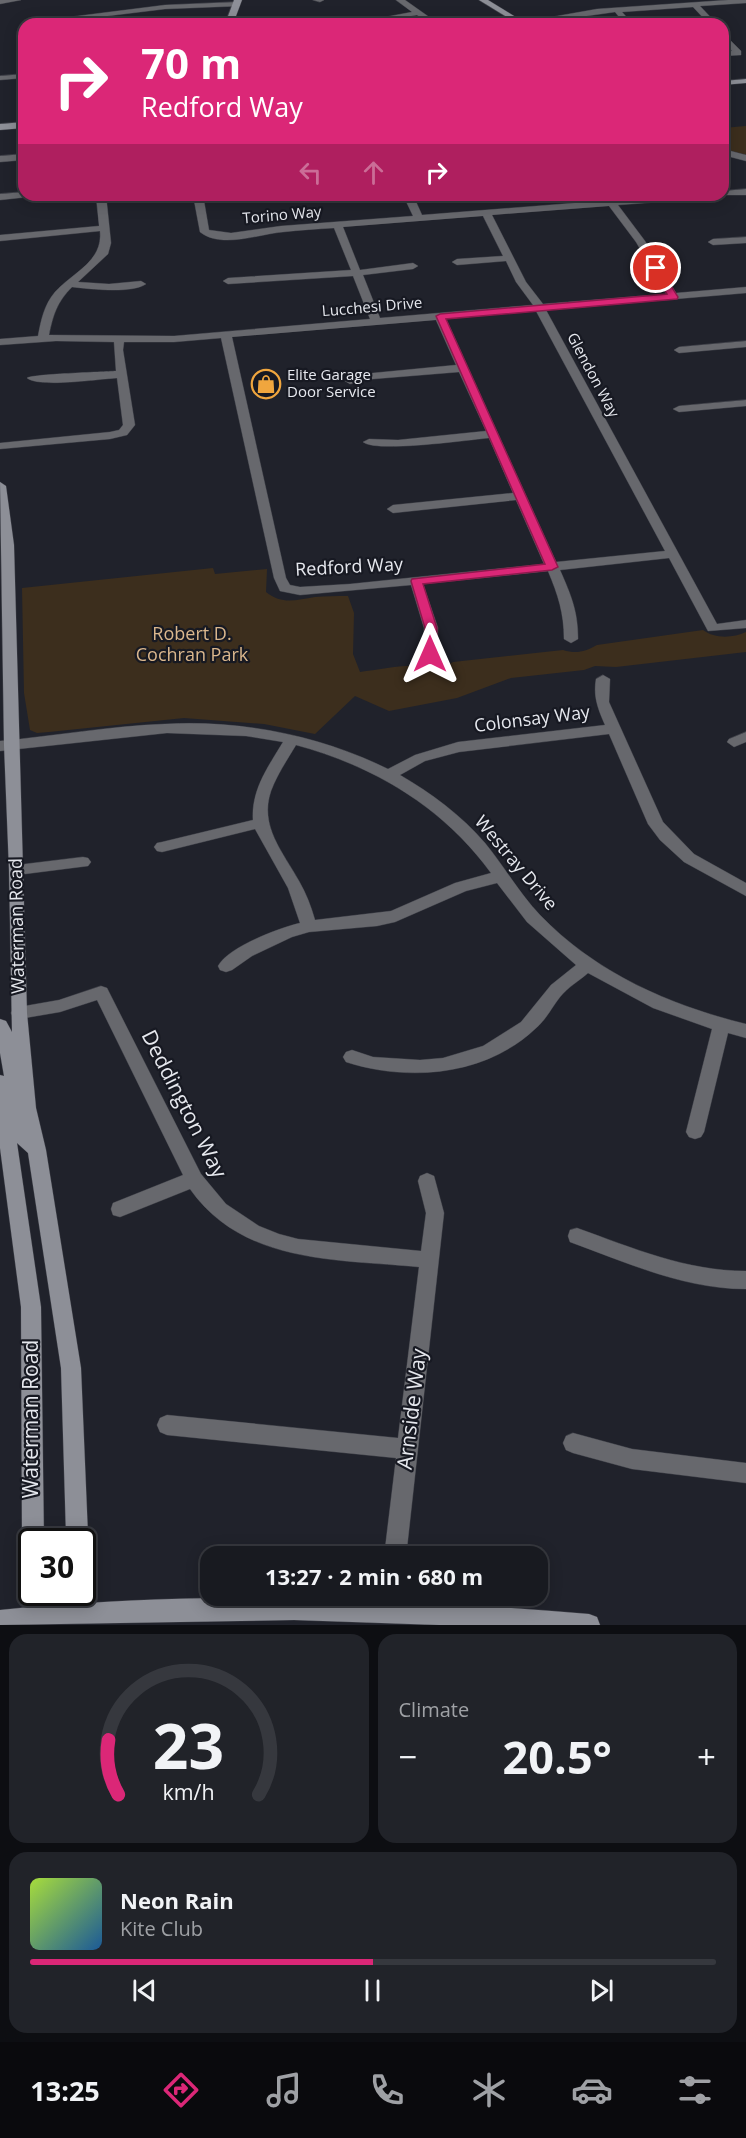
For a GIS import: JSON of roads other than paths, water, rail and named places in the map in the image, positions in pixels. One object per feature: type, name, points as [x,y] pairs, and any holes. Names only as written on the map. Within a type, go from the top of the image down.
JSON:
[{"type":"street","points":[[0,2],[17,0]]},
{"type":"street","points":[[400,0],[426,18]]},
{"type":"street","points":[[483,0],[511,18]]},
{"type":"street","points":[[558,18],[616,9],[746,1]]},
{"type":"street","points":[[76,18],[165,6],[238,2],[231,18]]},
{"type":"street","points":[[694,4],[707,18]]},
{"type":"street","points":[[616,9],[624,18]]},
{"type":"street","points":[[384,18],[417,12]]},
{"type":"street","points":[[729,42],[738,52],[729,53]]},
{"type":"street","points":[[0,78],[18,76]]},
{"type":"street","points":[[729,77],[746,76]]},
{"type":"street","points":[[729,82],[746,81]]},
{"type":"street","points":[[0,127],[18,126]]},
{"type":"street","points":[[0,133],[18,132]]},
{"type":"street","points":[[729,154],[746,158]]},
{"type":"street","points":[[0,159],[18,158]]},
{"type":"street","points":[[729,193],[746,192]]},
{"type":"street","points":[[0,197],[18,196]]},
{"type":"street","points":[[43,338],[48,312],[58,295],[103,254],[106,243],[102,201]]},
{"type":"street","name":"Torino Way","points":[[199,201],[205,232],[211,236],[637,201]]},
{"type":"street","points":[[411,201],[419,218]]},
{"type":"street","points":[[612,203],[640,242],[673,297]]},
{"type":"street","name":"Glendon Way","points":[[486,212],[521,282],[540,308],[713,628],[746,624]]},
{"type":"street","points":[[338,225],[376,322]]},
{"type":"street","points":[[0,238],[104,228]]},
{"type":"street","points":[[713,242],[746,240]]},
{"type":"street","points":[[457,262],[509,258]]},
{"type":"street","points":[[228,281],[357,273],[413,266]]},
{"type":"street","points":[[69,284],[109,287],[141,284]]},
{"type":"street","name":"Lucchesi Drive","points":[[0,342],[43,338],[119,340],[226,335],[746,290]]},
{"type":"street","points":[[440,316],[552,567],[571,616],[571,639]]},
{"type":"street","name":"Redford Way","points":[[226,335],[280,578],[285,588],[300,591],[416,581],[673,554]]},
{"type":"street","points":[[0,446],[107,436],[123,432],[129,425],[118,350],[119,340]]},
{"type":"street","points":[[679,350],[746,344]]},
{"type":"street","points":[[350,381],[373,376],[463,368]]},
{"type":"street","points":[[32,378],[61,379],[121,374]]},
{"type":"street","points":[[679,409],[746,403]]},
{"type":"street","points":[[369,442],[398,442],[493,434]]},
{"type":"street","name":"Waterman Road","points":[[0,486],[8,545],[5,745],[17,870],[19,1013],[27,1108],[37,1150],[71,1368],[77,1528]]},
{"type":"street","points":[[393,509],[520,496]]},
{"type":"street","points":[[416,581],[431,628],[430,654]]},
{"type":"street","points":[[603,679],[602,702],[613,729]]},
{"type":"street","name":"Westray Drive","points":[[5,745],[168,728],[236,730],[292,740],[338,753],[388,775],[438,807],[461,826],[482,849],[534,919],[561,944],[588,964],[655,1001],[721,1025],[746,1031]]},
{"type":"street","name":"Colonsay Way","points":[[388,775],[420,758],[458,747],[613,729],[656,824],[665,836],[689,858],[746,890]]},
{"type":"street","points":[[292,740],[263,793],[260,823],[271,851],[297,892],[309,926]]},
{"type":"street","points":[[162,847],[260,823]]},
{"type":"street","points":[[17,870],[83,862]]},
{"type":"street","points":[[226,966],[267,940],[309,926],[377,920],[395,916],[461,887],[501,876]]},
{"type":"street","points":[[352,1057],[396,1067],[441,1064],[475,1056],[496,1047],[528,1026],[556,990],[588,964]]},
{"type":"street","name":"Deddington Way","points":[[19,1013],[60,1006],[101,992],[194,1179],[206,1196],[227,1216],[252,1232],[298,1247],[430,1260]]},
{"type":"street","points":[[695,1132],[721,1025]]},
{"type":"street","name":"Waterman Road","points":[[0,1026],[5,1030],[9,1048],[20,1134],[37,1150]]},
{"type":"street","name":"Waterman Road","points":[[0,1082],[31,1307],[33,1528]]},
{"type":"street","points":[[120,1209],[194,1179]]},
{"type":"street","name":"Arnside Way","points":[[396,1546],[435,1213],[427,1181]]},
{"type":"street","points":[[577,1236],[673,1271],[707,1278],[746,1280]]},
{"type":"street","points":[[167,1425],[407,1449]]},
{"type":"street","points":[[573,1443],[632,1459],[746,1473]]},
{"type":"street","points":[[42,1606],[44,1621]]},
{"type":"street","points":[[44,1621],[49,1606]]},
{"type":"street","points":[[0,1620],[44,1621],[207,1609],[298,1606]]},
{"type":"street","points":[[415,1606],[589,1625]]},
{"type":"place","name":"Elite Garage Door Service","points":[[266,384]]},
{"type":"park label","name":"Robert D. Cochran Park","points":[[192,644]]}]
